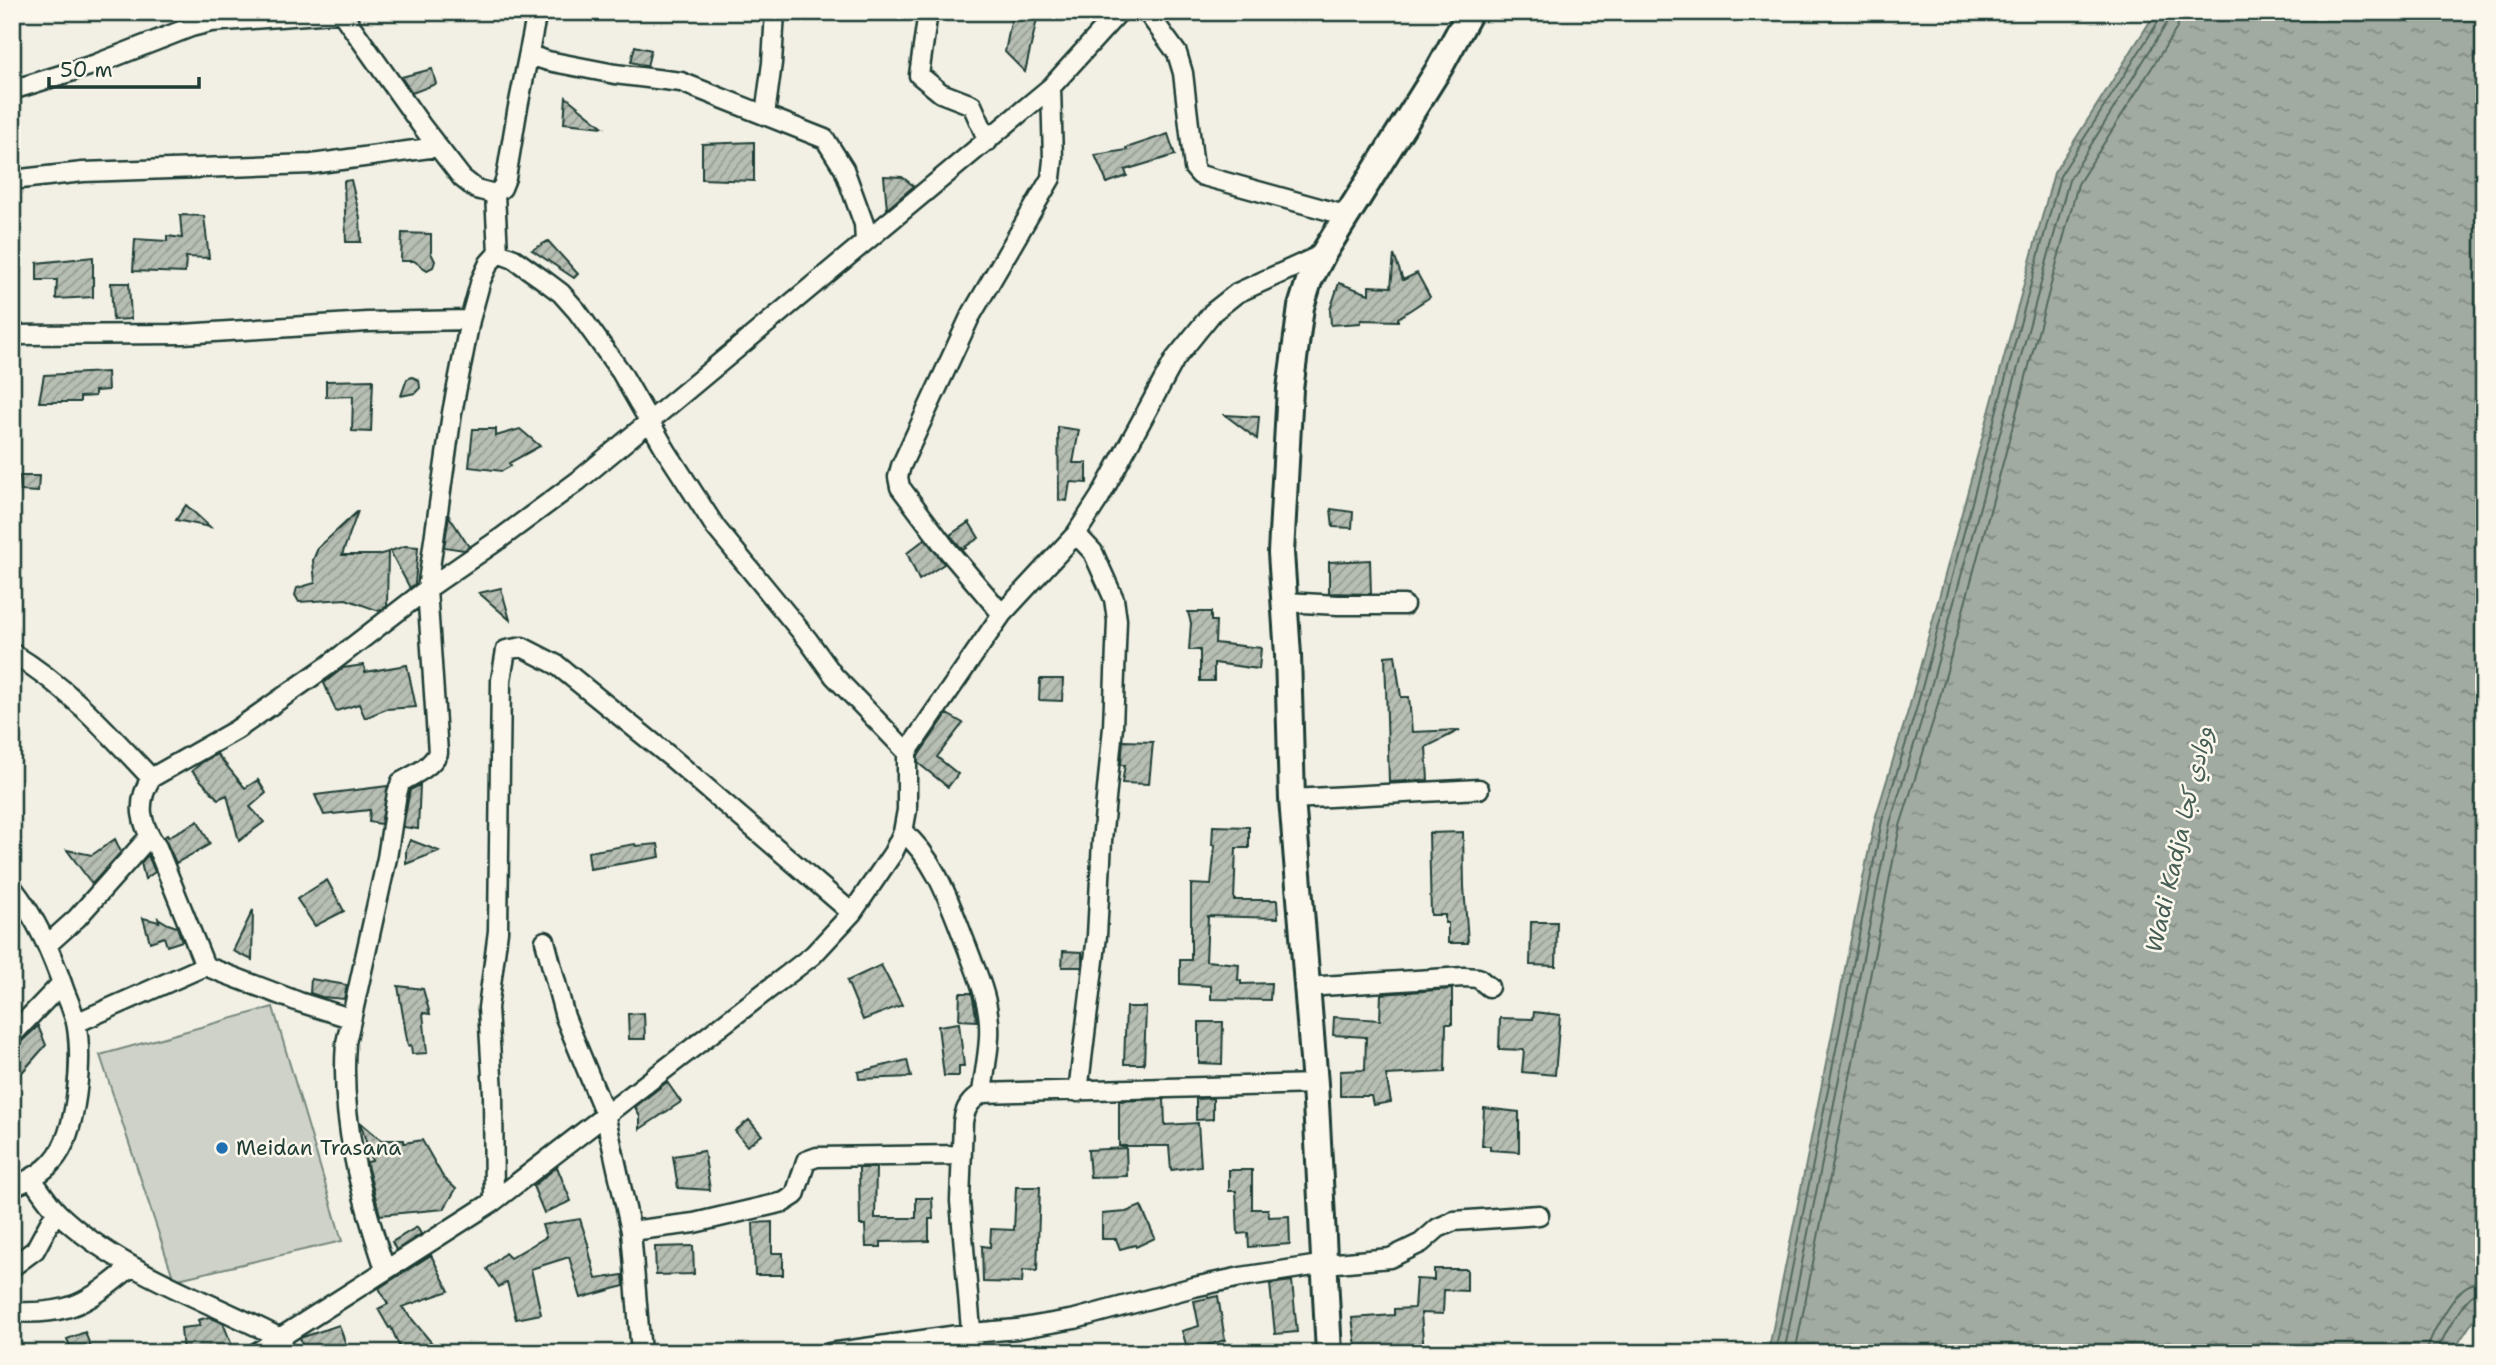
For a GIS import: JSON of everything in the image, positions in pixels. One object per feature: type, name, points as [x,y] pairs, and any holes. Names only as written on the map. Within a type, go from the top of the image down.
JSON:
[{"type":"main road","points":[[1329,1353],[1315,1084],[1292,799],[1281,553],[1290,389],[1301,307],[1309,281],[1323,254],[1440,67],[1470,12]]},
{"type":"street","points":[[12,90],[96,64],[191,27],[211,22],[347,12]]},
{"type":"street","points":[[495,194],[502,188],[506,178],[537,12]]},
{"type":"street","points":[[765,115],[775,12]]},
{"type":"street","points":[[928,12],[919,75],[941,93],[968,101],[988,141]]},
{"type":"street","points":[[205,966],[157,847],[149,837],[141,810],[141,799],[151,778],[236,730],[326,667],[427,589],[545,505],[650,422],[1051,87],[1119,12]]},
{"type":"street","points":[[1147,12],[1177,53],[1183,73],[1194,168],[1200,175],[1348,216]]},
{"type":"street","points":[[341,13],[438,147],[469,184],[476,189],[495,194]]},
{"type":"street","points":[[529,55],[615,74],[681,82],[825,139],[844,169],[864,224],[865,242]]},
{"type":"street","points":[[1002,614],[937,537],[900,487],[898,477],[970,317],[1051,178],[1054,160],[1051,87]]},
{"type":"street","points":[[12,180],[83,172],[312,164],[438,147]]},
{"type":"street","points":[[385,1269],[369,1222],[349,1124],[344,1073],[350,1018],[387,858],[397,793],[401,782],[425,769],[438,753],[427,589],[452,413],[470,320],[481,280],[489,263],[498,253],[495,194]]},
{"type":"street","points":[[498,253],[514,259],[545,281],[578,311],[621,372],[716,528],[808,640],[834,676],[907,752]]},
{"type":"street","points":[[256,1353],[283,1345],[385,1269],[494,1201],[813,955],[852,913],[893,853],[903,832],[907,810],[907,752],[1002,614],[1076,534],[1100,497],[1175,359],[1213,312],[1237,293],[1323,254]]},
{"type":"street","points":[[12,335],[183,334],[367,322],[470,320]]},
{"type":"street","points":[[1076,534],[1097,560],[1114,599],[1117,620],[1113,727],[1102,841],[1097,936],[1078,1092]]},
{"type":"street","points":[[1285,602],[1404,605]]},
{"type":"street","points":[[494,1201],[493,1093],[488,1008],[498,931],[501,680],[506,650],[522,647],[557,665],[673,759],[852,913]]},
{"type":"street","points":[[12,653],[64,689],[99,721],[151,778]]},
{"type":"street","points":[[1292,799],[1479,789]]},
{"type":"street","points":[[903,832],[923,854],[945,892],[984,990],[989,1015],[989,1037],[982,1093]]},
{"type":"street","points":[[47,944],[77,918],[149,837]]},
{"type":"street","points":[[12,887],[33,916],[62,983],[76,1023],[78,1073],[76,1101],[68,1135],[53,1161],[32,1178],[12,1187]]},
{"type":"street","points":[[545,941],[565,1017],[605,1114],[631,1231],[641,1353]]},
{"type":"street","points":[[76,1023],[205,966],[299,1002],[350,1018]]},
{"type":"street","points":[[1306,986],[1464,977],[1478,978],[1489,987]]},
{"type":"street","points":[[12,1035],[62,983]]},
{"type":"street","points":[[973,1353],[960,1200],[960,1155],[965,1110],[972,1100],[982,1093],[1315,1084]]},
{"type":"street","points":[[631,1231],[694,1223],[784,1202],[795,1195],[806,1161],[817,1157],[960,1155]]},
{"type":"street","points":[[32,1178],[56,1211],[93,1243],[131,1267],[232,1313],[283,1345]]},
{"type":"street","points":[[12,1267],[34,1250],[56,1211]]},
{"type":"street","points":[[831,1353],[1017,1329],[1075,1319],[1194,1287],[1326,1264],[1390,1258],[1421,1243],[1438,1228],[1454,1221],[1539,1215]]},
{"type":"street","points":[[12,1312],[41,1313],[72,1307],[98,1294],[131,1267]]},
{"type":"shaded area","name":"Meidan Trasana","points":[[273,1007],[342,1241],[174,1280],[100,1055]]},
{"type":"water","name":"Wadi Kadja ووادي كجا","points":[[2156,12],[2484,12],[2484,1304],[2452,1353],[1768,1353],[1875,819],[1909,708],[2054,173]]},
{"type":"building","points":[[1013,12],[1036,12],[1037,19],[1025,72],[1005,52]]},
{"type":"building","points":[[635,46],[651,50],[647,66],[631,62]]},
{"type":"building","points":[[432,69],[436,84],[412,93],[401,77]]},
{"type":"building","points":[[566,97],[582,110],[603,127],[564,123]]},
{"type":"building","points":[[1168,134],[1175,155],[1125,170],[1127,176],[1107,183],[1095,155],[1127,150],[1126,148]]},
{"type":"building","points":[[754,142],[754,181],[702,179],[702,144]]},
{"type":"building","points":[[884,176],[902,177],[914,186],[887,209]]},
{"type":"building","points":[[351,180],[360,218],[361,242],[346,242],[344,181]]},
{"type":"building","points":[[180,215],[204,216],[209,258],[186,257],[185,273],[133,271],[135,239],[167,241],[167,236],[182,238]]},
{"type":"building","points":[[402,233],[431,234],[431,253],[435,261],[433,267],[427,270],[414,261],[401,261]]},
{"type":"building","points":[[548,241],[578,274],[574,278],[532,250]]},
{"type":"building","points":[[1394,255],[1403,280],[1417,273],[1430,297],[1398,318],[1398,321],[1361,320],[1361,323],[1331,325],[1330,310],[1339,283],[1369,294],[1369,286],[1391,287]]},
{"type":"building","points":[[93,257],[93,297],[56,299],[57,280],[37,280],[37,263]]},
{"type":"building","points":[[111,283],[129,283],[131,319],[113,320]]},
{"type":"building","points":[[107,372],[108,390],[95,391],[95,396],[80,397],[80,402],[39,402],[44,375]]},
{"type":"building","points":[[412,377],[419,380],[420,388],[415,393],[401,396],[407,379]]},
{"type":"building","points":[[373,380],[371,432],[352,431],[353,396],[326,397],[326,381]]},
{"type":"building","points":[[1225,415],[1259,417],[1257,439]]},
{"type":"building","points":[[1058,427],[1079,430],[1073,463],[1087,463],[1087,483],[1070,482],[1067,501],[1059,500]]},
{"type":"building","points":[[473,429],[496,429],[496,436],[520,429],[540,446],[509,463],[511,466],[502,471],[469,467]]},
{"type":"building","points":[[20,476],[39,476],[38,492],[21,491]]},
{"type":"building","points":[[186,505],[210,527],[176,520]]},
{"type":"building","points":[[1331,509],[1353,512],[1352,528],[1333,527]]},
{"type":"building","points":[[358,511],[342,555],[378,555],[388,552],[387,606],[379,611],[346,599],[299,602],[295,595],[297,588],[315,583],[313,560],[318,548]]},
{"type":"building","points":[[449,516],[469,547],[464,550],[444,547]]},
{"type":"building","points":[[969,522],[979,538],[963,550],[950,535]]},
{"type":"building","points":[[925,539],[944,564],[919,580],[907,553]]},
{"type":"building","points":[[405,546],[418,547],[415,584],[410,588],[390,551]]},
{"type":"building","points":[[1370,560],[1371,594],[1329,593],[1329,562]]},
{"type":"building","points":[[501,588],[510,620],[479,593]]},
{"type":"building","points":[[1188,612],[1211,612],[1211,621],[1216,621],[1215,643],[1261,648],[1259,669],[1214,663],[1214,681],[1200,681],[1200,650],[1189,650],[1191,623]]},
{"type":"building","points":[[1395,655],[1401,697],[1409,697],[1412,732],[1460,730],[1426,747],[1428,780],[1389,782],[1385,656]]},
{"type":"building","points":[[364,665],[365,672],[407,665],[416,707],[386,709],[365,718],[359,704],[336,711],[324,683],[343,668]]},
{"type":"building","points":[[1040,679],[1063,679],[1062,701],[1039,700]]},
{"type":"building","points":[[947,714],[963,723],[937,757],[958,774],[948,787],[918,763],[918,756]]},
{"type":"building","points":[[1123,741],[1153,742],[1149,784],[1122,783],[1125,765],[1121,765]]},
{"type":"building","points":[[217,754],[245,788],[258,780],[266,793],[250,807],[264,822],[239,841],[227,795],[218,799],[192,771]]},
{"type":"building","points":[[420,785],[418,829],[403,827],[410,790]]},
{"type":"building","points":[[388,786],[381,824],[369,822],[370,810],[324,815],[315,795]]},
{"type":"building","points":[[198,821],[210,844],[176,863],[164,837]]},
{"type":"building","points":[[1213,826],[1249,827],[1249,848],[1236,848],[1234,900],[1277,900],[1278,918],[1208,916],[1206,961],[1239,964],[1238,980],[1241,984],[1271,983],[1270,1000],[1211,999],[1211,986],[1180,984],[1180,960],[1191,960],[1191,884],[1211,885],[1215,845],[1212,845]]},
{"type":"building","points":[[1463,832],[1468,943],[1448,943],[1448,923],[1445,923],[1445,915],[1431,915],[1429,833]]},
{"type":"building","points":[[115,839],[121,852],[92,884],[67,850],[92,855]]},
{"type":"building","points":[[410,840],[439,851],[406,864],[406,850]]},
{"type":"building","points":[[635,844],[658,844],[660,857],[590,869],[588,852]]},
{"type":"building","points":[[148,855],[155,872],[145,879],[141,863]]},
{"type":"building","points":[[327,880],[344,911],[315,926],[297,899]]},
{"type":"building","points":[[253,910],[252,960],[233,951]]},
{"type":"building","points":[[143,918],[159,922],[158,918],[177,927],[182,941],[167,946],[164,937],[150,942]]},
{"type":"building","points":[[1531,922],[1557,922],[1556,966],[1530,965]]},
{"type":"building","points":[[1063,951],[1082,952],[1082,967],[1062,967]]},
{"type":"building","points":[[881,965],[902,1005],[863,1020],[847,981]]},
{"type":"building","points":[[311,979],[347,985],[344,999],[310,993]]},
{"type":"building","points":[[398,986],[423,989],[430,1014],[423,1013],[427,1053],[412,1054],[411,1045],[408,1046]]},
{"type":"building","points":[[1452,989],[1452,1024],[1446,1024],[1445,1072],[1386,1075],[1391,1102],[1373,1105],[1371,1096],[1340,1096],[1340,1071],[1365,1070],[1366,1037],[1333,1035],[1334,1017],[1380,1020],[1381,994]]},
{"type":"building","points":[[960,993],[972,993],[977,1021],[959,1020]]},
{"type":"building","points":[[1126,1007],[1146,1007],[1144,1064],[1124,1064]]},
{"type":"building","points":[[1534,1012],[1560,1015],[1555,1075],[1522,1072],[1524,1050],[1499,1049],[1500,1018],[1533,1019]]},
{"type":"building","points":[[644,1013],[645,1039],[629,1039],[628,1014]]},
{"type":"building","points":[[1199,1022],[1223,1022],[1222,1064],[1199,1063]]},
{"type":"building","points":[[959,1023],[964,1066],[959,1066],[959,1076],[944,1076],[938,1026]]},
{"type":"building","points":[[38,1026],[46,1045],[12,1084],[12,1046],[20,1043]]},
{"type":"building","points":[[907,1060],[911,1077],[859,1079],[858,1072]]},
{"type":"building","points":[[667,1082],[681,1102],[640,1129],[640,1117],[635,1107]]},
{"type":"building","points":[[1213,1098],[1213,1119],[1196,1120],[1196,1099]]},
{"type":"building","points":[[1164,1099],[1165,1125],[1198,1123],[1201,1166],[1171,1170],[1169,1146],[1119,1146],[1119,1101]]},
{"type":"building","points":[[1484,1108],[1519,1112],[1519,1152],[1490,1150],[1490,1146],[1482,1146]]},
{"type":"building","points":[[749,1120],[762,1135],[747,1146],[735,1131]]},
{"type":"building","points":[[360,1122],[381,1140],[404,1140],[404,1143],[422,1140],[443,1177],[456,1189],[444,1209],[380,1215],[367,1165],[367,1162],[372,1161]]},
{"type":"building","points":[[1126,1148],[1127,1176],[1090,1177],[1088,1150]]},
{"type":"building","points":[[704,1151],[710,1190],[678,1188],[673,1156]]},
{"type":"building","points":[[557,1167],[571,1201],[544,1213],[533,1186]]},
{"type":"building","points":[[859,1168],[876,1168],[875,1218],[916,1218],[916,1198],[932,1198],[933,1219],[929,1219],[929,1241],[881,1242],[881,1247],[866,1247],[865,1225],[860,1225]]},
{"type":"building","points":[[1229,1170],[1252,1170],[1252,1209],[1268,1209],[1269,1217],[1289,1216],[1290,1244],[1249,1247],[1248,1233],[1238,1234],[1236,1191],[1229,1191]]},
{"type":"building","points":[[1016,1187],[1040,1187],[1037,1271],[1023,1270],[1022,1283],[983,1282],[982,1246],[990,1247],[991,1229],[1014,1230]]},
{"type":"building","points":[[1141,1206],[1155,1238],[1136,1247],[1135,1245],[1120,1249],[1116,1239],[1102,1239],[1102,1214],[1126,1212]]},
{"type":"building","points":[[580,1219],[596,1279],[623,1275],[624,1286],[581,1298],[569,1257],[531,1269],[541,1314],[516,1319],[507,1282],[499,1287],[487,1269],[505,1253],[510,1258],[546,1237],[542,1225]]},
{"type":"building","points":[[772,1222],[772,1253],[783,1253],[783,1275],[755,1275],[753,1223]]},
{"type":"building","points":[[417,1227],[421,1234],[396,1250],[392,1242]]},
{"type":"building","points":[[693,1246],[694,1274],[656,1275],[655,1247]]},
{"type":"building","points":[[431,1255],[449,1291],[402,1307],[440,1353],[402,1353],[391,1327],[389,1328],[378,1309],[388,1304],[379,1288]]},
{"type":"building","points":[[1434,1269],[1467,1269],[1467,1291],[1444,1290],[1443,1314],[1421,1313],[1424,1353],[1357,1353],[1352,1318],[1394,1315],[1394,1309],[1414,1308],[1416,1279],[1434,1280]]},
{"type":"building","points":[[1292,1281],[1297,1332],[1275,1334],[1270,1284]]},
{"type":"building","points":[[1218,1296],[1225,1340],[1188,1351],[1182,1331],[1199,1326],[1194,1301]]},
{"type":"building","points":[[209,1317],[223,1323],[235,1353],[183,1353],[181,1328],[200,1326],[198,1320]]},
{"type":"building","points":[[339,1325],[349,1353],[305,1353],[300,1338]]},
{"type":"building","points":[[85,1332],[93,1353],[73,1353],[67,1339]]},
{"type":"place","name":"Meidan Trasana","points":[[222,1148]]}]
